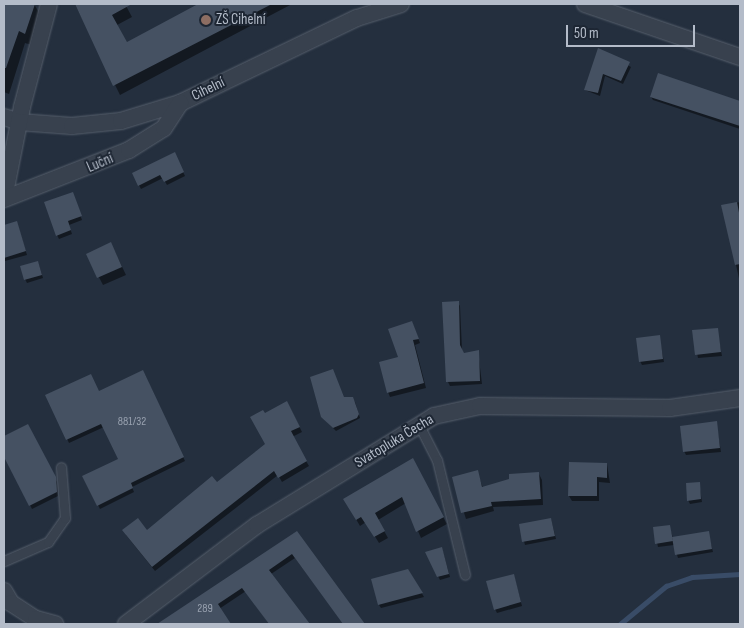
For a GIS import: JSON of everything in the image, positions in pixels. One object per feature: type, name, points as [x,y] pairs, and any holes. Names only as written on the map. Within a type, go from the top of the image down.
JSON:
[{"type":"street","points":[[4,199],[11,120],[49,4]]},
{"type":"street","name":"Cihelní","points":[[11,120],[72,126],[121,121],[180,102],[357,18],[401,4]]},
{"type":"street","points":[[585,4],[740,57]]},
{"type":"street","name":"Luční","points":[[4,199],[130,150],[164,128],[180,102]]},
{"type":"street","name":"Svatopluka Čecha","points":[[126,624],[257,525],[434,416],[480,406],[670,408],[740,398]]},
{"type":"street","points":[[4,591],[11,603],[36,619],[55,624]]},
{"type":"lane","points":[[419,425],[437,460],[465,575]]},
{"type":"lane","points":[[4,561],[48,542],[65,518],[61,467]]},
{"type":"building","points":[[4,4],[35,4],[25,34],[19,31],[6,68],[4,68]]},
{"type":"building","points":[[75,4],[132,4],[112,15],[127,42],[198,4],[272,4],[113,86]]},
{"type":"building","points":[[598,48],[630,62],[621,81],[603,74],[598,93],[584,90]]},
{"type":"building","points":[[658,73],[740,101],[740,126],[650,97]]},
{"type":"building","points":[[175,152],[184,172],[164,182],[160,175],[138,186],[132,173]]},
{"type":"building","points":[[73,192],[82,216],[68,221],[71,230],[56,236],[44,202]]},
{"type":"building","points":[[737,202],[740,218],[740,264],[735,265],[721,205]]},
{"type":"building","points":[[17,221],[26,251],[4,258],[4,225]]},
{"type":"building","points":[[111,242],[122,267],[97,278],[86,254]]},
{"type":"building","points":[[38,261],[42,275],[24,280],[20,266]]},
{"type":"building","points":[[459,301],[460,345],[464,353],[479,350],[480,381],[446,382],[442,302]]},
{"type":"building","points":[[412,321],[419,339],[413,340],[424,383],[387,393],[379,362],[398,357],[388,329]]},
{"type":"building","points":[[718,328],[721,352],[695,355],[692,330]]},
{"type":"building","points":[[660,335],[663,359],[639,362],[636,338]]},
{"type":"building","points":[[333,369],[344,397],[353,397],[359,414],[357,418],[333,428],[321,417],[310,377]]},
{"type":"building","points":[[143,370],[184,457],[131,483],[133,488],[97,506],[82,476],[118,459],[101,424],[66,440],[45,395],[91,374],[99,391]]},
{"type":"building","points":[[287,401],[300,427],[291,431],[307,461],[278,478],[274,471],[152,567],[122,530],[138,518],[147,530],[212,476],[217,482],[265,444],[250,417],[263,410],[265,413]]},
{"type":"building","points":[[717,421],[720,448],[683,452],[680,426]]},
{"type":"building","points":[[28,424],[56,477],[57,492],[29,506],[4,457],[4,436]]},
{"type":"building","points":[[413,458],[444,517],[416,532],[402,497],[375,513],[385,531],[374,537],[361,517],[356,520],[343,499]]},
{"type":"building","points":[[569,462],[607,463],[607,478],[597,477],[597,496],[568,496]]},
{"type":"building","points":[[478,470],[482,487],[509,479],[509,474],[539,472],[541,499],[491,502],[492,506],[461,513],[452,477]]},
{"type":"building","points":[[700,482],[701,499],[687,501],[686,483]]},
{"type":"building","points":[[551,518],[555,536],[522,542],[519,524]]},
{"type":"building","points":[[670,525],[673,541],[655,544],[653,527]]},
{"type":"building","points":[[297,531],[365,624],[343,624],[292,554],[269,570],[310,624],[269,624],[242,588],[218,604],[231,624],[157,624]]},
{"type":"building","points":[[709,531],[712,549],[675,555],[672,537]]},
{"type":"building","points":[[442,547],[449,574],[437,577],[425,552]]},
{"type":"building","points":[[408,569],[423,593],[378,605],[371,579]]},
{"type":"building","points":[[514,574],[521,602],[494,610],[486,581]]},
{"type":"waterway","points":[[620,624],[666,586],[692,577],[740,574]]},
{"type":"place","name":"ZŠ Cihelní","points":[[206,20]]}]
